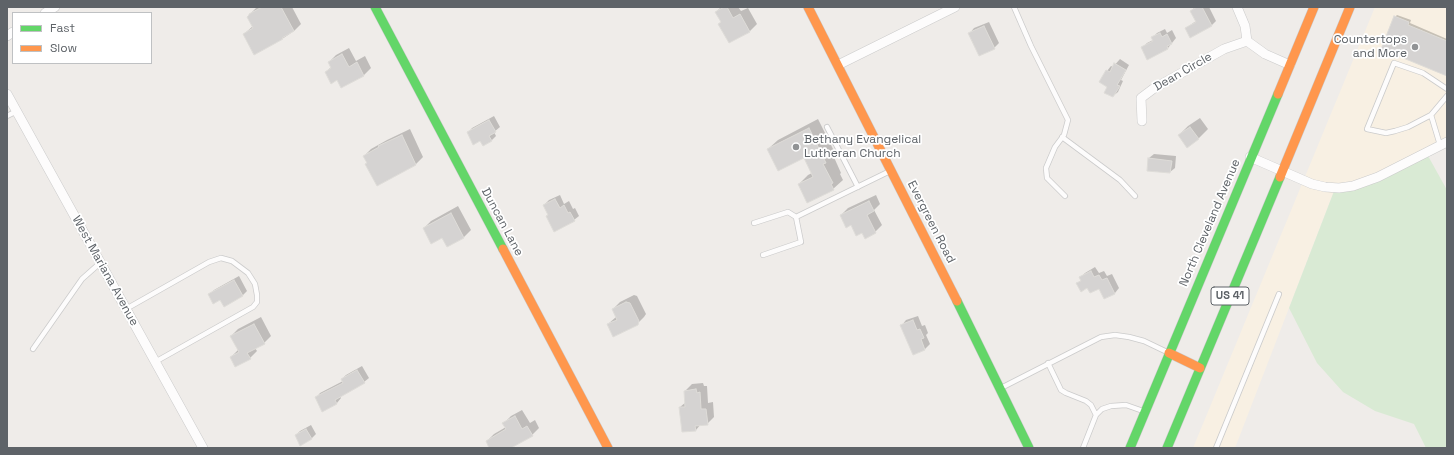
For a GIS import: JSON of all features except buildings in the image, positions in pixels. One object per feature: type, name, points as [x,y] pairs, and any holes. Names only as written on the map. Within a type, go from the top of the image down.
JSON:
[{"type":"main road","name":"Duncan Lane","points":[[375,7],[608,448]]},
{"type":"main road","name":"Evergreen Road","points":[[808,7],[892,171],[1029,448]]},
{"type":"main road","name":"North Cleveland Avenue","points":[[1130,448],[1250,157],[1314,7]]},
{"type":"main road","name":"US 41","points":[[1167,448],[1350,7]]},
{"type":"main road","points":[[1169,353],[1200,368]]},
{"type":"street","points":[[838,65],[955,7]]},
{"type":"street","points":[[1237,7],[1245,26],[1247,41],[1265,54],[1290,65]]},
{"type":"street","name":"Dean Circle","points":[[1142,121],[1141,98],[1147,93],[1176,75],[1224,49],[1247,41]]},
{"type":"street","name":"West Mariana Avenue","points":[[7,94],[203,448]]},
{"type":"street","points":[[1250,157],[1312,184],[1339,188],[1353,186],[1378,177],[1444,144]]},
{"type":"lane","points":[[1014,7],[1031,46],[1068,120],[1062,137],[1055,147],[1046,168],[1047,178],[1065,196]]},
{"type":"lane","points":[[1447,89],[1423,73],[1394,62],[1368,129],[1386,133],[1408,127],[1431,115],[1447,96]]},
{"type":"lane","points":[[7,116],[17,111]]},
{"type":"lane","points":[[1431,115],[1444,144]]},
{"type":"lane","points":[[827,127],[858,187]]},
{"type":"lane","points":[[1062,137],[1120,180],[1135,196]]},
{"type":"lane","points":[[796,217],[892,171]]},
{"type":"lane","points":[[754,223],[788,212],[796,217],[801,242],[763,255]]},
{"type":"lane","points":[[126,309],[209,262],[221,258],[232,261],[248,273],[255,284],[257,302],[253,307],[155,362]]},
{"type":"lane","points":[[33,349],[82,279],[100,263]]},
{"type":"lane","points":[[1216,448],[1279,294]]},
{"type":"lane","points":[[1000,389],[1101,337],[1115,335],[1129,336],[1144,341],[1169,353]]},
{"type":"lane","points":[[1048,363],[1061,390],[1092,405],[1096,415]]},
{"type":"lane","points":[[1083,448],[1096,415],[1102,409],[1111,406],[1126,405],[1145,412]]},
{"type":"shaded area","points":[[1375,7],[1447,7],[1447,144],[1366,183],[1336,186],[1235,448],[1193,448]]},
{"type":"green space","points":[[1427,154],[1447,190],[1447,448],[1426,448],[1414,424],[1375,411],[1343,392],[1317,363],[1289,308],[1336,186],[1366,183]]},
{"type":"traffic: fast","points":[[375,7],[503,249]]},
{"type":"traffic: fast","points":[[1130,448],[1278,94]]},
{"type":"traffic: fast","points":[[1167,448],[1280,177]]},
{"type":"traffic: fast","points":[[957,301],[1029,448]]},
{"type":"traffic: slow","points":[[808,7],[957,301]]},
{"type":"traffic: slow","points":[[1278,94],[1314,7]]},
{"type":"traffic: slow","points":[[1280,177],[1350,7]]},
{"type":"traffic: slow","points":[[503,249],[608,448]]},
{"type":"traffic: slow","points":[[1169,353],[1200,368]]},
{"type":"place","name":"Countertops and More","points":[[1415,47]]},
{"type":"place","name":"Bethany Evangelical Lutheran Church","points":[[796,147]]}]
